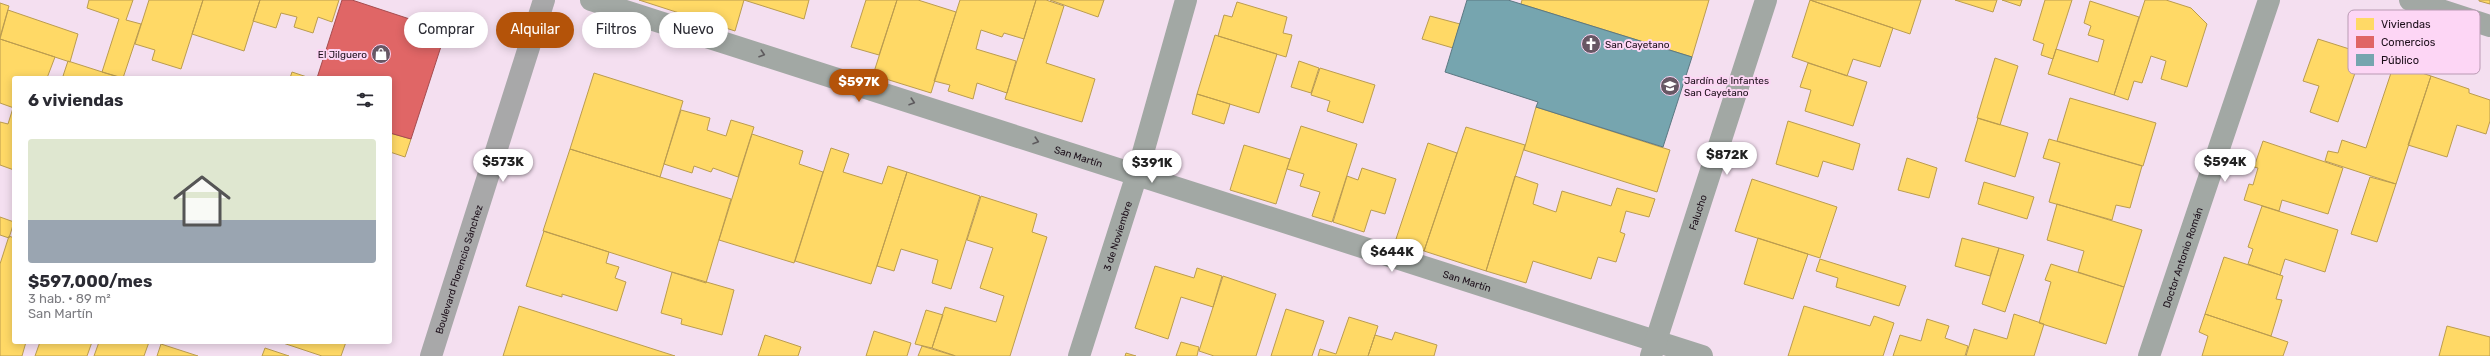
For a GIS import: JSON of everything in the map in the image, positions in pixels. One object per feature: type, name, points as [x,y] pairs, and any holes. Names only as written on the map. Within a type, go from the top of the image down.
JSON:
[{"type":"main road","name":"Boulevard Florencio Sánchez","points":[[431,356],[544,0]]},
{"type":"street","name":"San Martín","points":[[591,0],[1137,174],[1654,348],[1702,356]]},
{"type":"street","name":"3 de Noviembre","points":[[1079,356],[1137,174],[1186,0]]},
{"type":"street","name":"Falucho","points":[[1654,348],[1766,0]]},
{"type":"street","name":"Doctor Antonio Román","points":[[2149,356],[2269,0]]},
{"type":"street","points":[[2410,0],[2441,10]]},
{"type":"street","points":[[2480,23],[2490,26]]},
{"type":"building: Viviendas","points":[[89,0],[133,0],[126,20],[141,24],[124,76],[116,76],[102,72],[119,19],[87,8]]},
{"type":"building: Viviendas","points":[[149,0],[203,0],[181,69],[152,60],[155,50],[135,44]]},
{"type":"building: Viviendas","points":[[203,0],[260,0],[244,51],[192,34]]},
{"type":"building: Viviendas","points":[[260,0],[339,0],[332,22],[318,17],[313,33],[294,27],[297,17],[281,13],[276,28],[253,21]]},
{"type":"building: Viviendas","points":[[639,0],[744,0],[735,31],[728,29],[728,12],[676,12]]},
{"type":"building: Viviendas","points":[[744,0],[809,0],[804,19]]},
{"type":"building: Viviendas","points":[[866,0],[897,0],[879,55],[851,47]]},
{"type":"building: Viviendas","points":[[897,0],[918,0],[956,12],[931,93],[873,75]]},
{"type":"building: Viviendas","points":[[960,0],[1036,0],[1024,39],[1004,33],[1002,37],[981,30],[976,49],[1016,61],[1007,93],[977,83],[973,99],[948,91],[950,85],[934,81]]},
{"type":"building: Viviendas","points":[[1036,0],[1046,0],[1064,6],[1046,63],[1095,79],[1082,122],[1005,99]]},
{"type":"building: Viviendas","points":[[1050,0],[1104,0],[1098,17]]},
{"type":"building: Viviendas","points":[[1522,0],[1709,0],[1692,57],[1521,4]]},
{"type":"building: Viviendas","points":[[1810,0],[1893,28],[1880,67],[1853,59],[1847,76],[1792,57]]},
{"type":"building: Viviendas","points":[[1810,0],[1921,0],[1910,34]]},
{"type":"building: Viviendas","points":[[1955,0],[1997,0],[1993,12]]},
{"type":"building: Viviendas","points":[[2002,0],[2022,0],[2020,6]]},
{"type":"building: Viviendas","points":[[2045,0],[2072,0],[2053,59],[2041,55],[2044,44],[2033,40]]},
{"type":"building: Viviendas","points":[[2145,0],[2166,0],[2191,8],[2207,24],[2187,87],[2161,79],[2166,61],[2151,56],[2142,83],[2134,81],[2128,100],[2114,95]]},
{"type":"building: Viviendas","points":[[2479,0],[2490,0],[2490,4],[2479,1]]},
{"type":"building: Viviendas","points":[[2090,1],[2139,17],[2114,95],[2048,74],[2056,49],[2098,62],[2104,40],[2088,35],[2091,26],[2084,23]]},
{"type":"building: Viviendas","points":[[1237,2],[1287,17],[1283,33],[1292,35],[1286,57],[1218,36],[1224,15],[1232,17]]},
{"type":"building: Viviendas","points":[[0,3],[9,6],[0,37]]},
{"type":"building: Viviendas","points":[[8,10],[78,34],[70,62],[0,39]]},
{"type":"building: Viviendas","points":[[1430,16],[1460,24],[1453,48],[1422,39]]},
{"type":"building: Viviendas","points":[[1215,35],[1277,54],[1259,113],[1197,94]]},
{"type":"building: Viviendas","points":[[0,39],[55,57],[48,76],[12,76],[12,107],[0,103]]},
{"type":"building: Viviendas","points":[[2318,39],[2348,49],[2348,74],[2355,74],[2338,122],[2310,112],[2319,86],[2303,81]]},
{"type":"building: Viviendas","points":[[1995,58],[2018,66],[2000,125],[1977,118]]},
{"type":"building: Viviendas","points":[[68,61],[115,76],[63,76]]},
{"type":"building: Viviendas","points":[[1299,61],[1319,68],[1311,93],[1291,87]]},
{"type":"building: Viviendas","points":[[1808,63],[1867,82],[1853,126],[1805,111],[1811,90],[1800,87]]},
{"type":"building: Viviendas","points":[[1320,68],[1375,85],[1363,123],[1327,111],[1330,101],[1311,95]]},
{"type":"building: Viviendas","points":[[292,72],[304,76],[291,76]]},
{"type":"building: Viviendas","points":[[594,73],[683,101],[660,177],[570,149]]},
{"type":"building: Viviendas","points":[[2391,74],[2425,74],[2431,76],[2396,184],[2325,161],[2328,151],[2338,153],[2342,140],[2366,148]]},
{"type":"building: Viviendas","points":[[2431,76],[2469,89],[2469,93],[2490,100],[2490,121],[2486,134],[2457,125],[2447,157],[2408,145]]},
{"type":"building: Viviendas","points":[[1197,94],[1230,104],[1224,124],[1192,114]]},
{"type":"building: Viviendas","points":[[2070,98],[2156,123],[2143,166],[2057,141]]},
{"type":"building: Viviendas","points":[[1536,107],[1670,150],[1657,192],[1524,150]]},
{"type":"building: Viviendas","points":[[681,110],[710,118],[707,130],[726,136],[731,120],[754,127],[738,177],[713,168],[711,172],[694,166],[692,173],[664,164]]},
{"type":"building: Viviendas","points":[[12,111],[12,169],[0,165],[0,122],[8,124]]},
{"type":"building: Viviendas","points":[[1978,118],[2028,133],[2015,177],[1965,161]]},
{"type":"building: Viviendas","points":[[1788,121],[1860,144],[1853,170],[1823,161],[1818,177],[1776,164]]},
{"type":"building: Viviendas","points":[[1301,126],[1357,144],[1332,222],[1312,216],[1320,192],[1300,186],[1304,174],[1287,169]]},
{"type":"building: Viviendas","points":[[1466,127],[1525,145],[1486,271],[1424,251]]},
{"type":"building: Viviendas","points":[[392,134],[411,139],[405,157],[392,153]]},
{"type":"building: Viviendas","points":[[752,134],[803,151],[799,164],[823,172],[794,263],[719,240]]},
{"type":"building: Viviendas","points":[[2049,139],[2142,166],[2130,208],[2116,205],[2112,220],[2049,202],[2060,163],[2043,158]]},
{"type":"building: Viviendas","points":[[2263,141],[2343,168],[2328,214],[2282,200],[2279,211],[2244,200],[2249,184],[2253,185],[2258,168],[2254,167]]},
{"type":"building: Viviendas","points":[[1428,143],[1457,153],[1424,251],[1395,242]]},
{"type":"building: Viviendas","points":[[1244,145],[1290,159],[1276,204],[1230,190]]},
{"type":"building: Viviendas","points":[[831,148],[849,154],[843,172],[882,184],[888,166],[907,172],[871,284],[795,261]]},
{"type":"building: Viviendas","points":[[570,149],[731,199],[706,283],[543,231]]},
{"type":"building: Viviendas","points":[[1907,158],[1937,168],[1929,198],[1898,190]]},
{"type":"building: Viviendas","points":[[1362,168],[1396,179],[1385,214],[1371,210],[1364,232],[1333,222],[1347,176],[1358,180]]},
{"type":"building: Viviendas","points":[[907,172],[980,196],[951,289],[932,283],[938,260],[901,249],[894,271],[877,266]]},
{"type":"building: Viviendas","points":[[1515,176],[1538,184],[1533,204],[1556,212],[1562,191],[1611,206],[1617,188],[1655,199],[1649,217],[1626,211],[1620,232],[1625,234],[1616,262],[1598,257],[1591,279],[1533,261],[1526,283],[1486,271]]},
{"type":"building: Viviendas","points":[[2370,177],[2396,184],[2377,242],[2351,234]]},
{"type":"building: Viviendas","points":[[1752,179],[1837,207],[1820,258],[1735,231]]},
{"type":"building: Viviendas","points":[[1984,182],[2034,197],[2027,219],[1978,204]]},
{"type":"building: Viviendas","points":[[981,196],[1037,214],[1032,232],[1047,237],[1010,356],[956,356],[932,348],[945,307],[996,322],[1004,296],[980,288],[993,248],[967,240]]},
{"type":"building: Viviendas","points":[[2057,204],[2142,230],[2124,287],[2078,272],[2084,251],[2047,240]]},
{"type":"building: Viviendas","points":[[2262,206],[2338,230],[2325,272],[2285,259],[2280,275],[2248,264],[2253,249],[2248,247]]},
{"type":"building: Viviendas","points":[[0,217],[12,221],[12,228],[9,238],[0,235]]},
{"type":"building: Viviendas","points":[[544,231],[609,252],[606,263],[619,267],[615,278],[626,282],[617,311],[562,294],[562,297],[526,286]]},
{"type":"building: Viviendas","points":[[9,236],[12,237],[12,344],[25,344],[22,356],[0,356],[0,264]]},
{"type":"building: Viviendas","points":[[1758,238],[1808,254],[1793,299],[1744,284]]},
{"type":"building: Viviendas","points":[[1962,238],[1999,248],[1990,276],[1955,266]]},
{"type":"building: Viviendas","points":[[1999,248],[2024,255],[2005,312],[1982,304]]},
{"type":"building: Viviendas","points":[[2224,257],[2283,276],[2276,299],[2282,300],[2271,336],[2205,314]]},
{"type":"building: Viviendas","points":[[1820,259],[1906,286],[1899,306],[1836,287],[1838,278],[1816,271]]},
{"type":"building: Viviendas","points":[[2051,264],[2124,287],[2106,344],[2039,323],[2051,282],[2045,280]]},
{"type":"building: Viviendas","points":[[1155,266],[1194,278],[1197,268],[1222,276],[1213,307],[1181,297],[1168,339],[1135,328]]},
{"type":"building: Viviendas","points":[[672,272],[734,290],[722,335],[681,324],[682,319],[661,313]]},
{"type":"building: Viviendas","points":[[1223,276],[1276,294],[1256,356],[1214,356],[1199,351]]},
{"type":"building: Viviendas","points":[[519,306],[675,356],[503,356]]},
{"type":"building: Viviendas","points":[[1804,306],[1870,326],[1874,316],[1894,323],[1883,356],[1788,356]]},
{"type":"building: Viviendas","points":[[1286,309],[1324,321],[1312,356],[1271,356]]},
{"type":"building: Viviendas","points":[[926,310],[943,315],[932,348],[915,344]]},
{"type":"building: Viviendas","points":[[2014,314],[2044,324],[2034,356],[1966,356],[1974,329],[2007,339]]},
{"type":"building: Viviendas","points":[[2205,314],[2288,342],[2283,356],[2202,356],[2208,336],[2199,332]]},
{"type":"building: Viviendas","points":[[1349,317],[1378,326],[1368,356],[1318,356],[1320,349],[1336,354]]},
{"type":"building: Viviendas","points":[[1927,319],[1949,326],[1945,338],[1968,346],[1965,356],[1893,356],[1900,335],[1921,341]]},
{"type":"building: Viviendas","points":[[2447,326],[2490,337],[2490,356],[2439,356]]},
{"type":"building: Viviendas","points":[[874,331],[911,343],[907,356],[866,356]]},
{"type":"building: Viviendas","points":[[1395,332],[1437,345],[1434,356],[1368,356],[1375,335],[1392,340]]},
{"type":"building: Viviendas","points":[[765,335],[801,347],[798,356],[758,356]]},
{"type":"building: Viviendas","points":[[1181,342],[1199,347],[1197,356],[1176,356]]},
{"type":"building: Viviendas","points":[[39,344],[91,344],[87,356],[35,356]]},
{"type":"building: Viviendas","points":[[98,344],[148,344],[144,356],[94,356]]},
{"type":"building: Viviendas","points":[[161,344],[198,356],[157,356]]},
{"type":"building: Viviendas","points":[[286,344],[345,344],[341,356],[322,356]]},
{"type":"building: Viviendas","points":[[922,346],[955,356],[918,356]]},
{"type":"building: Viviendas","points":[[265,348],[289,356],[262,356]]},
{"type":"building: Viviendas","points":[[1126,353],[1136,356],[1125,356]]},
{"type":"building: Comercios","name":"El Jilguero","points":[[342,0],[352,0],[404,17],[404,48],[440,48],[411,139],[392,134],[392,76],[318,76]]},
{"type":"building: Público","points":[[1467,0],[1508,0],[1692,57],[1663,147],[1536,107],[1538,102],[1445,72]]},
{"type":"place","name":"San Cayetano","points":[[1591,44]]},
{"type":"place","name":"El Jilguero","points":[[381,54]]},
{"type":"place","name":"Jardín de Infantes San Cayetano","points":[[1670,86]]}]
